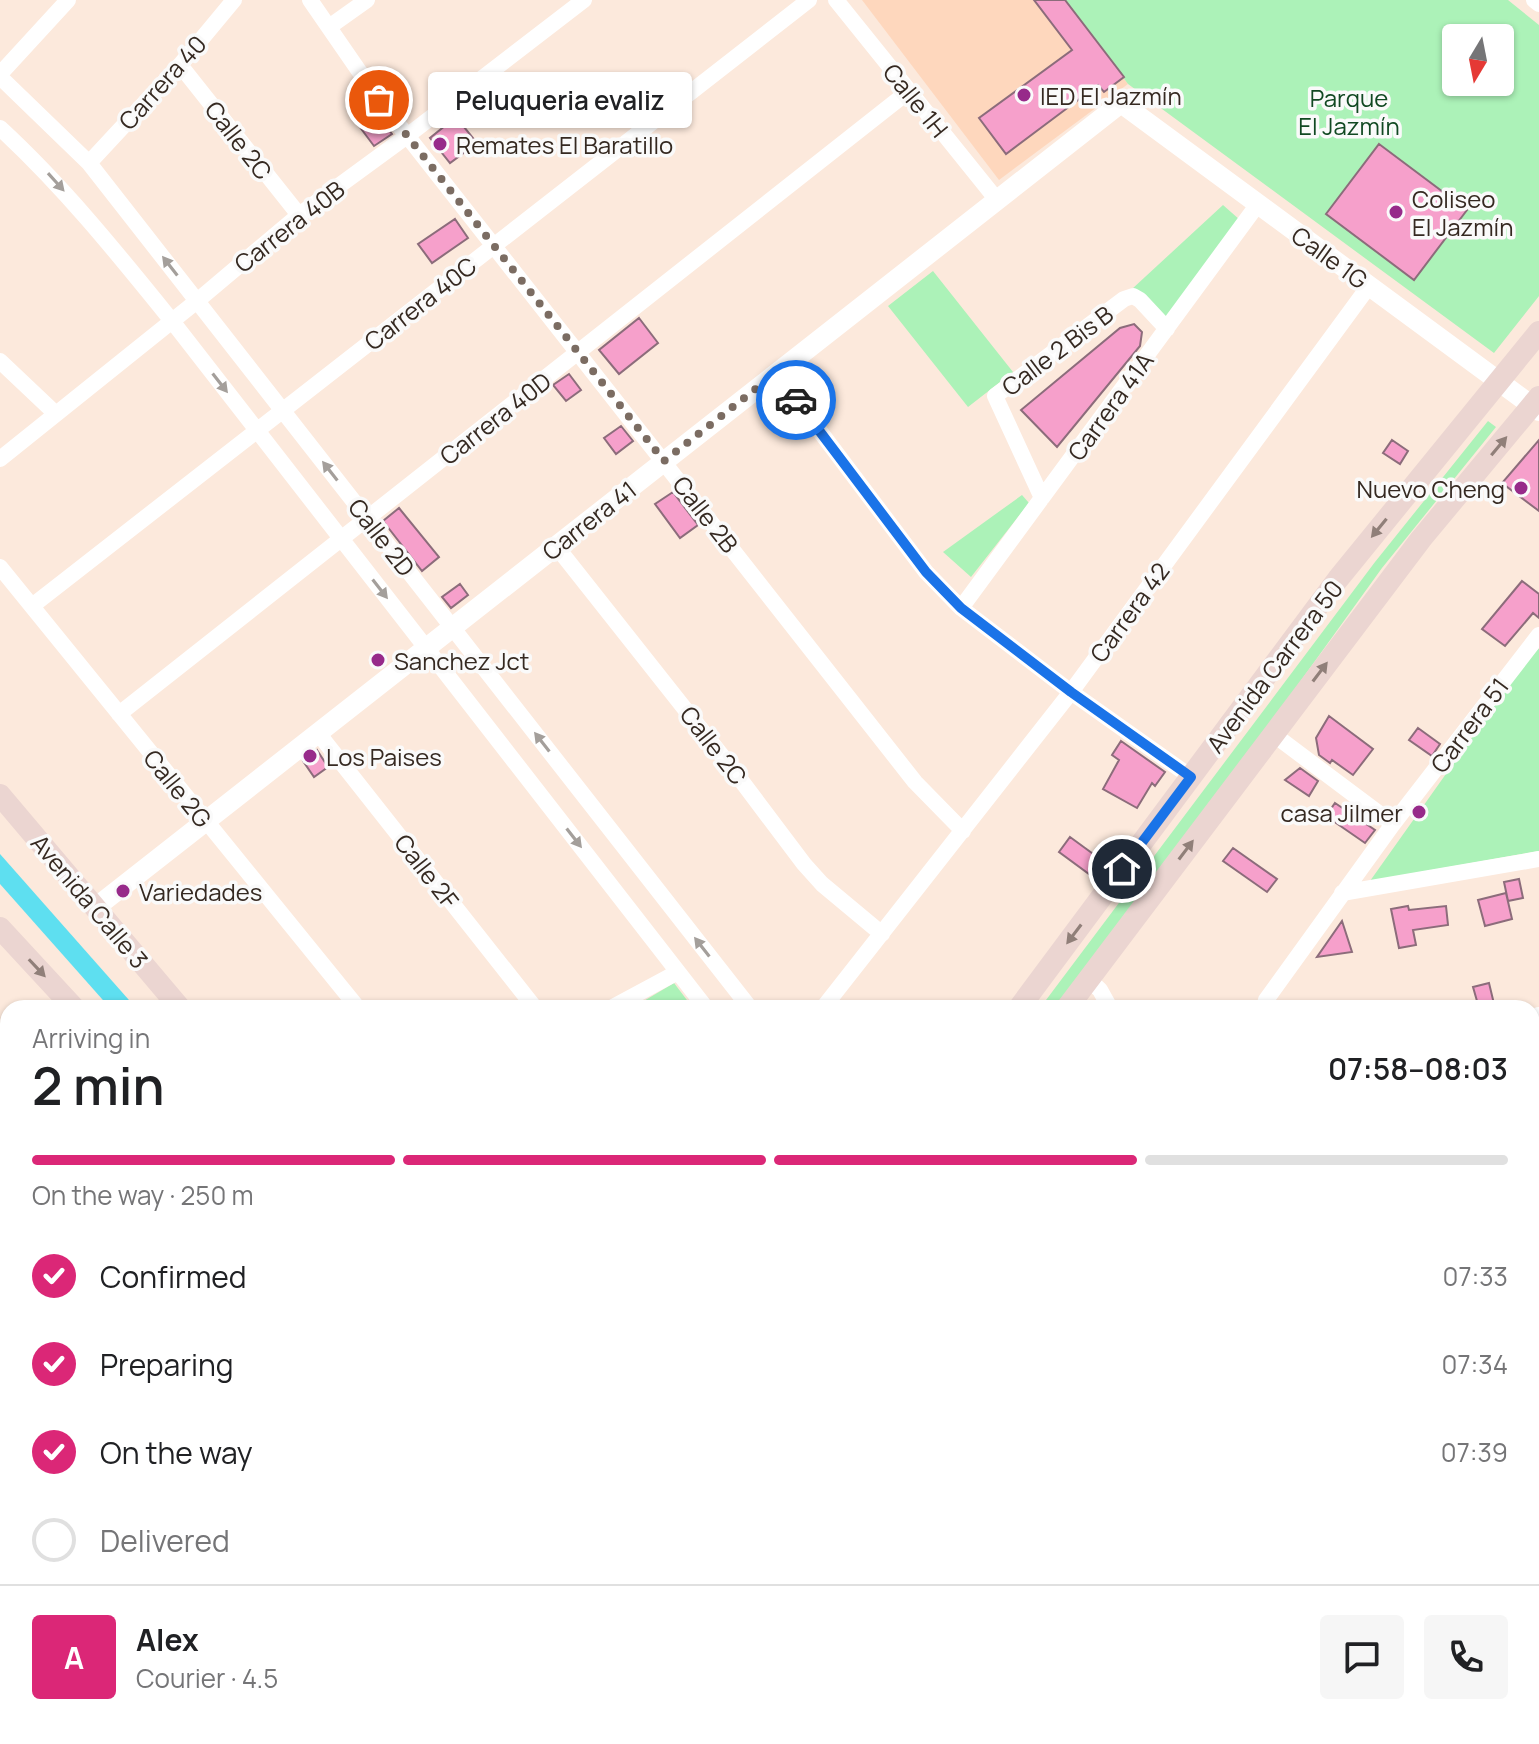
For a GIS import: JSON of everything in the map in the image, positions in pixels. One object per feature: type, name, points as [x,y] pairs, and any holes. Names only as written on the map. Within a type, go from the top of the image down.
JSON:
[{"type":"main road","name":"Avenida Carrera 50","points":[[1025,1000],[1338,579],[1539,332]]},
{"type":"main road","name":"Avenida Carrera 50","points":[[1073,1000],[1421,539],[1537,404]]},
{"type":"main road","name":"Avenida Calle 3","points":[[0,795],[173,1000]]},
{"type":"main road","points":[[0,928],[67,1000]]},
{"type":"street","points":[[0,76],[68,0]]},
{"type":"street","name":"Carrera 40","points":[[89,163],[180,65],[234,0]]},
{"type":"street","name":"Calle 2B","points":[[310,0],[407,136],[915,782],[963,831]]},
{"type":"street","points":[[329,27],[367,0]]},
{"type":"street","name":"Carrera 40B","points":[[0,459],[299,215],[584,0]]},
{"type":"street","name":"Carrera 40C","points":[[32,606],[809,0]]},
{"type":"street","name":"Calle 1H","points":[[836,0],[997,200]]},
{"type":"street","points":[[1534,0],[1539,4]]},
{"type":"street","name":"Calle 2C","points":[[180,65],[299,215]]},
{"type":"street","name":"Calle 2D","points":[[0,76],[89,163],[744,1000]]},
{"type":"street","name":"Carrera 40D","points":[[119,714],[909,91]]},
{"type":"street","name":"Carrera 41","points":[[95,908],[1121,103]]},
{"type":"street","name":"Calle 1G","points":[[1121,103],[1498,381],[1537,404]]},
{"type":"street","name":"Calle 2D","points":[[0,128],[65,192],[172,321],[700,1000]]},
{"type":"street","name":"Carrera 41A","points":[[961,608],[1258,204]]},
{"type":"street","name":"Carrera 42","points":[[829,1000],[1071,692],[1369,286]]},
{"type":"street","name":"Calle 2 Bis B","points":[[1042,498],[995,396],[1124,299],[1133,296],[1140,300],[1167,329]]},
{"type":"street","points":[[0,361],[56,414]]},
{"type":"street","points":[[776,373],[926,572],[961,608],[1071,692],[1191,777]]},
{"type":"street","name":"Calle 2C","points":[[556,546],[804,864],[822,884],[882,934]]},
{"type":"street","name":"Calle 2G","points":[[0,567],[351,1000]]},
{"type":"street","name":"Carrera 51","points":[[1266,1000],[1393,824],[1539,635]]},
{"type":"street","name":"Calle 2F","points":[[318,733],[529,1000]]},
{"type":"street","points":[[1273,734],[1393,824]]},
{"type":"street","points":[[1342,893],[1539,859]]},
{"type":"street","points":[[626,1000],[678,972]]},
{"type":"street","points":[[1088,979],[1106,1000]]},
{"type":"shaded area","name":"IED El Jazmín","points":[[862,0],[1065,0],[1128,84],[999,180]]},
{"type":"green space","name":"Parque El Jazmín","points":[[1065,0],[1508,0],[1539,25],[1539,296],[1494,353],[1128,84]]},
{"type":"green space","points":[[1223,205],[1240,220],[1168,319],[1132,289]]},
{"type":"green space","points":[[933,271],[1013,372],[968,407],[888,306]]},
{"type":"green space","points":[[1488,421],[1496,427],[1382,568],[1266,729],[1062,1000],[1046,1000],[1375,562]]},
{"type":"green space","points":[[1022,495],[1029,503],[971,577],[943,552]]},
{"type":"green space","points":[[1539,648],[1539,851],[1370,881],[1519,671]]},
{"type":"green space","points":[[674,983],[687,1000],[645,1000]]},
{"type":"water","points":[[0,854],[129,1000],[103,1000],[0,884]]},
{"type":"building","points":[[1034,0],[1065,0],[1124,77],[1104,92],[1098,85],[1006,154],[979,118],[1072,50]]},
{"type":"building","points":[[366,101],[392,134],[374,146],[350,114]]},
{"type":"building","points":[[456,117],[477,143],[450,163],[430,138]]},
{"type":"building","name":"Coliseo El Jazmín","points":[[1379,144],[1467,210],[1414,280],[1326,214]]},
{"type":"building","points":[[455,219],[468,238],[432,263],[418,244]]},
{"type":"building","points":[[639,318],[658,343],[619,374],[599,350]]},
{"type":"building","points":[[1134,324],[1142,332],[1140,346],[1057,447],[1021,410],[1120,328]]},
{"type":"building","points":[[569,374],[581,390],[566,401],[553,385]]},
{"type":"building","points":[[621,426],[633,441],[616,454],[604,438]]},
{"type":"building","points":[[1392,440],[1408,451],[1400,464],[1383,453]]},
{"type":"building","points":[[1539,440],[1539,511],[1502,483]]},
{"type":"building","points":[[673,492],[698,525],[680,538],[655,504]]},
{"type":"building","points":[[399,508],[439,557],[422,571],[383,521]]},
{"type":"building","points":[[1522,581],[1539,594],[1539,618],[1533,613],[1505,646],[1482,629]]},
{"type":"building","points":[[460,584],[468,595],[451,608],[442,597]]},
{"type":"building","points":[[1329,716],[1373,749],[1353,775],[1319,755],[1316,738]]},
{"type":"building","points":[[1418,728],[1440,744],[1432,756],[1409,740]]},
{"type":"building","points":[[1121,741],[1165,772],[1155,786],[1152,783],[1137,808],[1103,789],[1119,760],[1112,755]]},
{"type":"building","points":[[317,750],[328,767],[314,777],[303,761]]},
{"type":"building","points":[[1300,768],[1318,781],[1309,796],[1285,780]]},
{"type":"building","points":[[1335,803],[1375,830],[1365,843],[1326,816]]},
{"type":"building","points":[[1070,837],[1100,859],[1089,874],[1059,852]]},
{"type":"building","points":[[1233,848],[1277,879],[1267,892],[1223,861]]},
{"type":"building","points":[[1519,879],[1523,898],[1508,901],[1504,882]]},
{"type":"building","points":[[1506,893],[1512,919],[1485,926],[1478,900]]},
{"type":"building","points":[[1408,906],[1409,910],[1446,906],[1448,925],[1413,930],[1416,945],[1399,948],[1391,909]]},
{"type":"building","points":[[1342,921],[1352,952],[1317,957]]},
{"type":"building","points":[[1489,983],[1493,1000],[1477,1000],[1473,987]]},
{"type":"way so far","points":[[379,100],[664,461],[776,373],[796,400]]},
{"type":"place","name":"IED El Jazmín","points":[[1024,95]]},
{"type":"place","name":"Peluqueria evaliz","points":[[379,100]]},
{"type":"place","name":"Remates El Baratillo","points":[[440,144]]},
{"type":"place","name":"Coliseo El Jazmín","points":[[1396,212]]},
{"type":"place","name":"Nuevo Cheng","points":[[1521,488]]},
{"type":"place","name":"Sanchez Jct","points":[[378,660]]},
{"type":"place","name":"Los Paises","points":[[310,756]]},
{"type":"place","name":"casa Jilmer","points":[[1419,812]]},
{"type":"place","name":"Variedades","points":[[123,891]]},
{"type":"route","points":[[796,400],[926,572],[961,608],[1071,692],[1191,777],[1122,869]]}]
